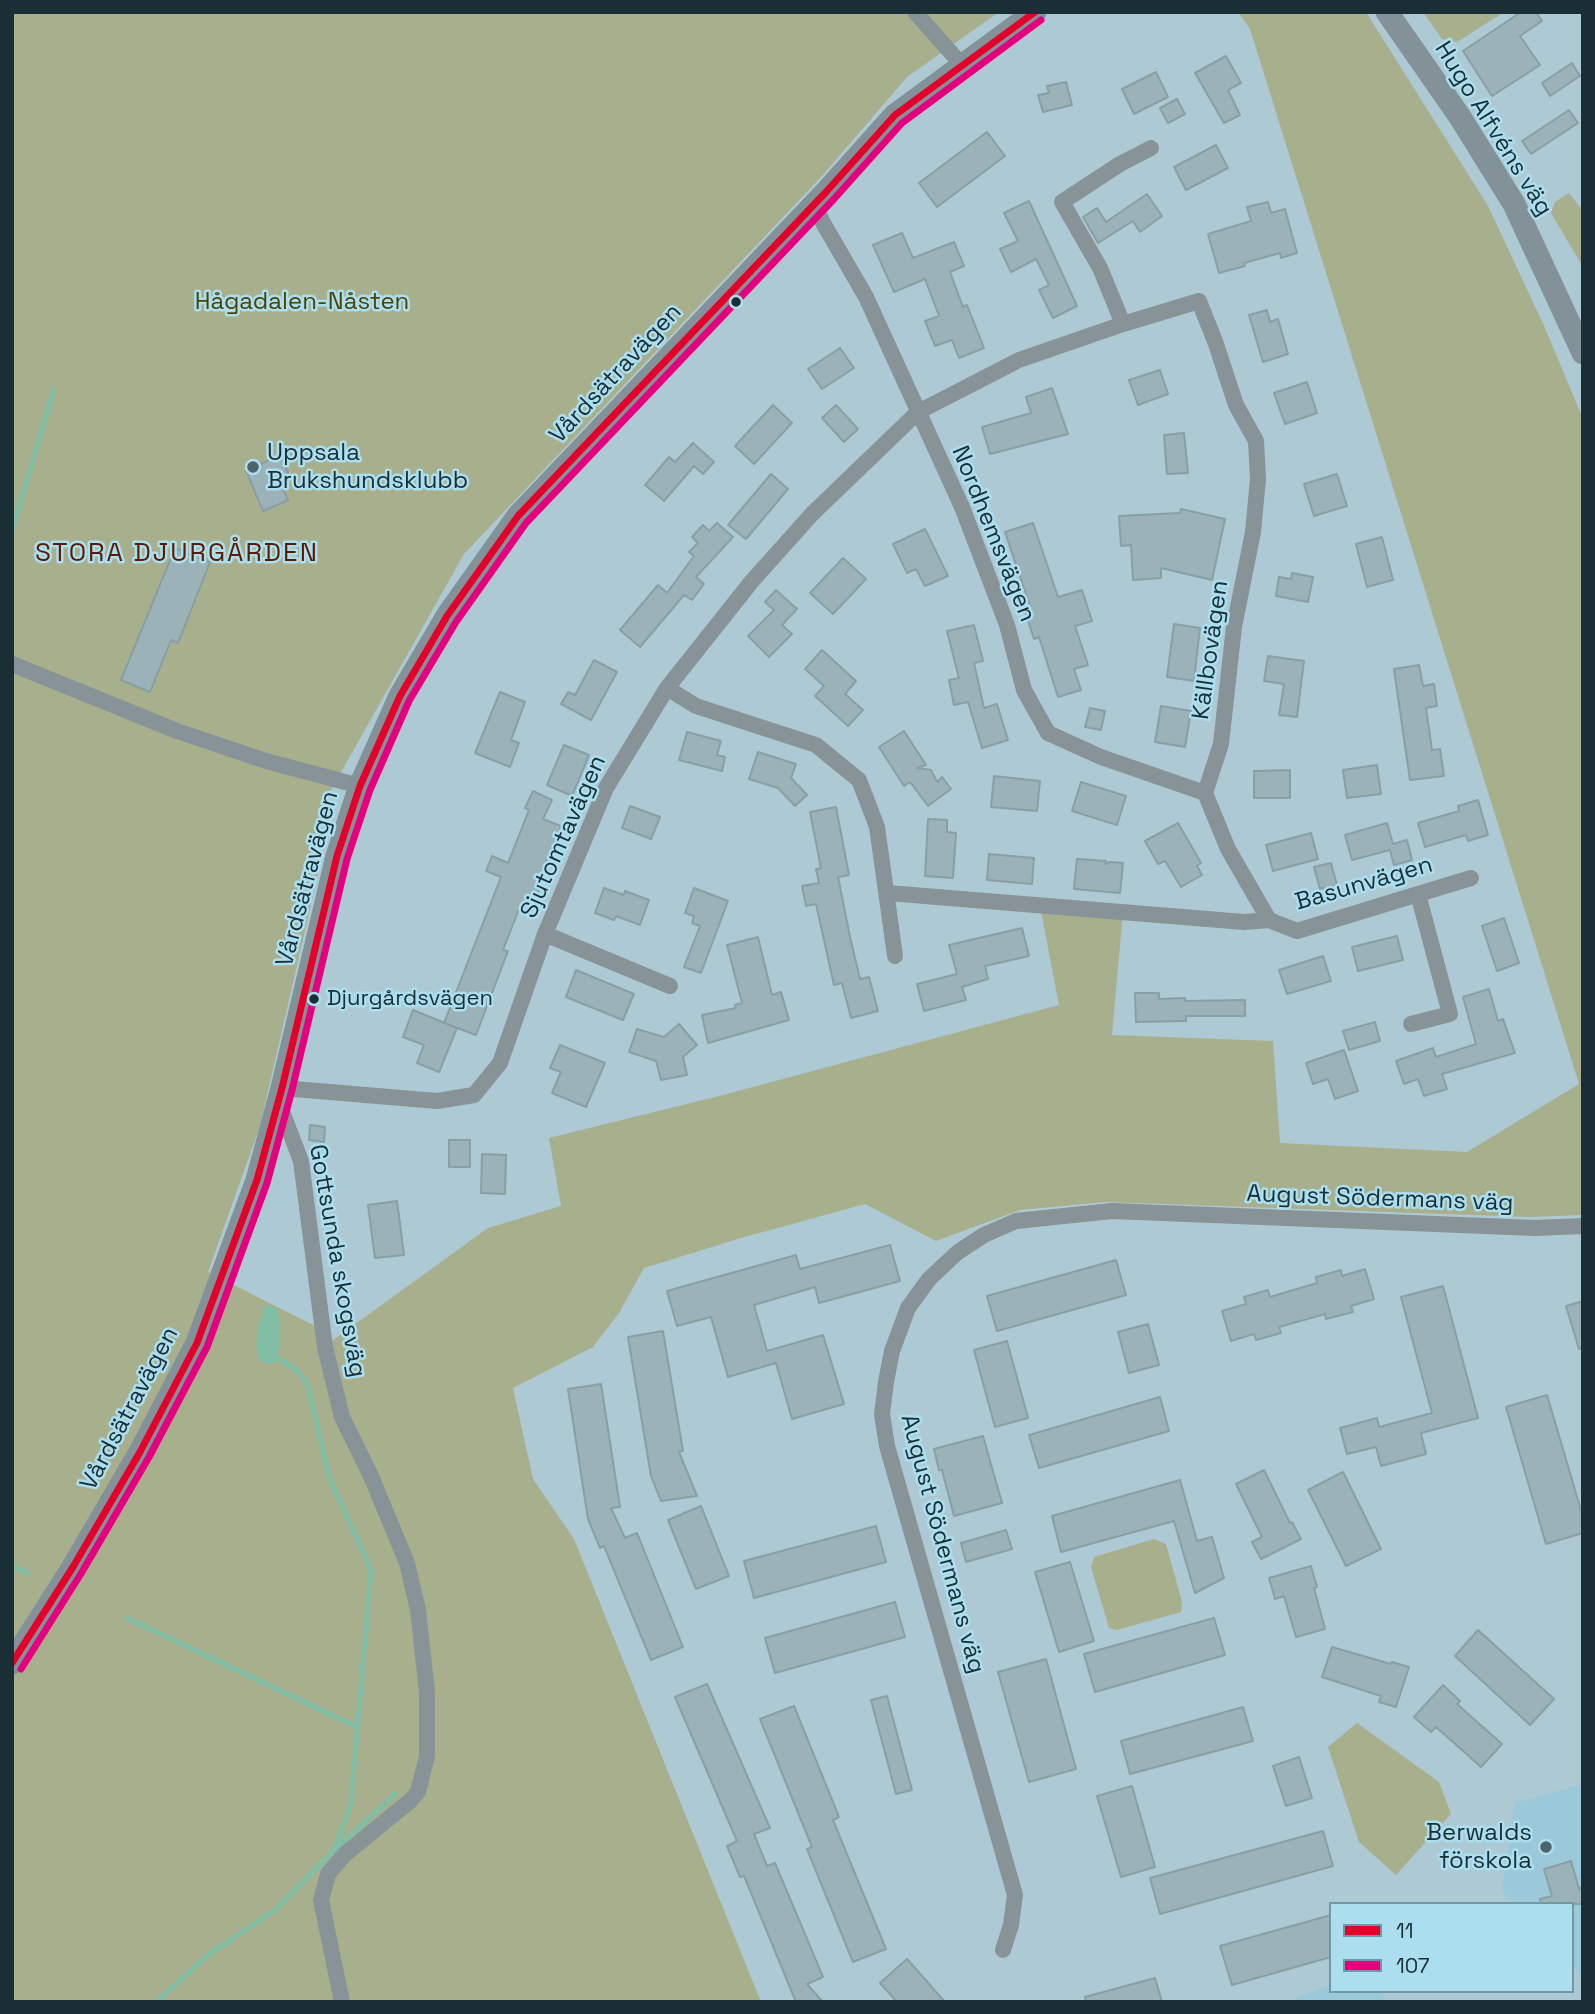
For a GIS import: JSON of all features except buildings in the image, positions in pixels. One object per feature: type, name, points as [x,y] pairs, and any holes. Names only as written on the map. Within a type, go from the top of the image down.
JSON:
[{"type":"street","points":[[915,12],[962,65]]},
{"type":"street","name":"Vårdsätravägen","points":[[12,1663],[73,1567],[197,1343],[253,1191],[280,1095],[337,856],[360,786],[400,696],[447,616],[518,516],[895,115],[1035,12]]},
{"type":"street","name":"Hugo Alfvéns väg","points":[[1387,12],[1460,117],[1514,204],[1583,354]]},
{"type":"street","points":[[1123,324],[1100,268],[1062,202],[1120,164],[1151,148]]},
{"type":"street","name":"Nordhemsvägen","points":[[814,203],[866,297],[967,519],[1007,625],[1024,690],[1048,733],[1101,757],[1205,793]]},
{"type":"street","name":"Källbovägen","points":[[918,412],[1019,360],[1199,301],[1236,405],[1255,441],[1258,479],[1253,532],[1234,627],[1221,744],[1205,793]]},
{"type":"street","name":"Sjutomtavägen","points":[[280,1095],[437,1101],[474,1094],[500,1063],[545,934],[606,788],[667,688],[752,581],[812,514],[918,412]]},
{"type":"street","points":[[12,664],[177,732],[266,761],[360,786]]},
{"type":"street","points":[[667,688],[696,706],[816,745],[859,780],[877,827],[895,956]]},
{"type":"street","points":[[888,893],[1244,922],[1269,920],[1228,849],[1205,793]]},
{"type":"street","name":"Basunvägen","points":[[1269,920],[1297,931],[1471,878]]},
{"type":"street","points":[[1411,1024],[1450,1013],[1418,894]]},
{"type":"street","points":[[545,934],[670,986]]},
{"type":"street","name":"Gottsunda skogsväg","points":[[280,1095],[301,1161],[325,1347],[342,1417],[371,1476],[407,1563],[418,1610],[427,1692],[427,1756],[418,1792],[344,1855],[328,1874],[321,1900],[342,2002]]},
{"type":"street","name":"August Södermans väg","points":[[1003,1950],[1012,1925],[1015,1895],[887,1446],[882,1413],[892,1351],[908,1308],[929,1279],[958,1252],[984,1235],[1016,1221],[1112,1211],[1535,1228],[1583,1226]]},
{"type":"shaded area","points":[[268,1305],[277,1308],[280,1336],[277,1357],[274,1363],[267,1364],[259,1360],[256,1340],[262,1313]]},
{"type":"shaded area","name":"Berwalds förskola","points":[[1583,1784],[1583,1977],[1574,1968],[1574,1902],[1512,1902],[1502,1891],[1515,1803]]},
{"type":"shaded area","points":[[1329,1985],[1329,1993],[1381,1993],[1388,2002],[1287,2002]]},
{"type":"green space","name":"Hågadalen-Nåsten","points":[[12,12],[999,12],[907,77],[822,176],[464,554],[327,797],[311,852],[318,874],[260,1126],[208,1272],[327,1332],[329,1343],[488,1228],[561,1206],[549,1138],[723,1095],[1059,1005],[1040,906],[1123,912],[1112,1035],[1273,1041],[1280,1143],[1467,1152],[1579,1084],[1250,29],[1238,12],[1366,12],[1488,206],[1545,328],[1583,419],[1583,1215],[1530,1217],[1105,1202],[1020,1210],[936,1241],[865,1204],[644,1268],[619,1313],[593,1347],[513,1388],[533,1479],[574,1539],[761,2002],[12,2002]]},
{"type":"green space","points":[[1423,12],[1504,12],[1457,42],[1442,39]]},
{"type":"green space","points":[[1569,193],[1583,211],[1583,267],[1551,213],[1555,202]]},
{"type":"green space","points":[[1154,1539],[1166,1544],[1182,1602],[1181,1612],[1117,1630],[1109,1628],[1091,1567],[1094,1557]]},
{"type":"green space","points":[[1357,1723],[1439,1782],[1451,1814],[1396,1875],[1359,1842],[1328,1747]]},
{"type":"waterway","points":[[12,531],[54,389]]},
{"type":"waterway","points":[[156,2002],[208,1955],[275,1910],[335,1849],[351,1803],[371,1570],[329,1477],[308,1385],[297,1370],[277,1358]]},
{"type":"waterway","points":[[12,1566],[28,1573]]},
{"type":"waterway","points":[[127,1618],[357,1727]]},
{"type":"waterway","points":[[338,1847],[395,1794]]},
{"type":"transit line","name":"11","points":[[12,1663],[73,1567],[140,1452],[197,1343],[257,1180],[282,1088],[337,856],[360,786],[400,696],[447,616],[518,516],[826,192],[895,115],[1035,12]]},
{"type":"transit line","name":"107","points":[[21,1669],[149,1457],[207,1347],[267,1183],[347,859],[370,790],[409,701],[456,622],[526,523],[834,199],[902,123],[1041,20]]},
{"type":"place","name":"Uppsala Brukshundsklubb","points":[[253,467]]},
{"type":"place","name":"Djurgårdsvägen","points":[[314,999]]},
{"type":"place","name":"Berwalds förskola","points":[[1546,1847]]},
{"type":"district","name":"STORA DJURGÅRDEN","points":[[177,554]]}]
